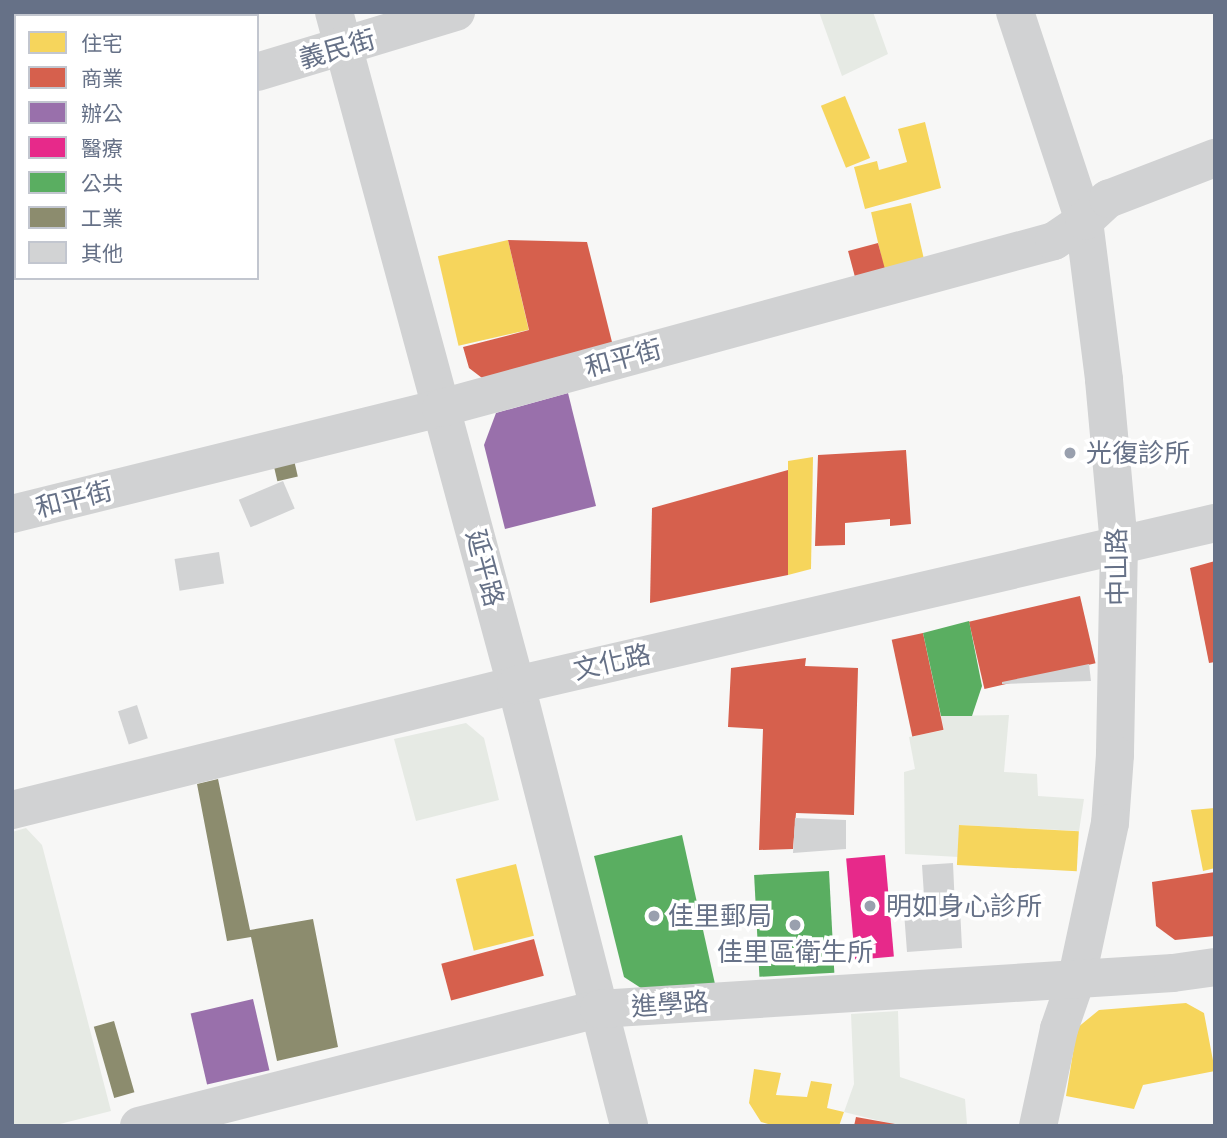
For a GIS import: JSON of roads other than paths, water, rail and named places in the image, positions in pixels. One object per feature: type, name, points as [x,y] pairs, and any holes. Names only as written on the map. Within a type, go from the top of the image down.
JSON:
[{"type":"street","name":"延平路","points":[[334,12],[516,685],[629,1126]]},
{"type":"street","name":"義民街","points":[[259,71],[344,48],[456,12]]},
{"type":"street","name":"中山路","points":[[1015,12],[1084,221],[1104,380],[1119,544],[1115,755],[1110,823],[1077,977],[1059,1029],[1038,1126]]},
{"type":"street","name":"和平街","points":[[12,514],[441,408],[1054,242],[1084,221],[1108,199],[1215,158]]},
{"type":"street","name":"文化路","points":[[12,810],[516,685],[1215,523]]},
{"type":"street","name":"進學路","points":[[139,1126],[599,1009],[1173,973],[1215,967]]},
{"type":"place","name":"光復診所","points":[[1070,453]]},
{"type":"place","name":"明如身心診所","points":[[870,906]]},
{"type":"place","name":"佳里郵局","points":[[654,916]]},
{"type":"place","name":"佳里區衛生所","points":[[795,925]]}]
